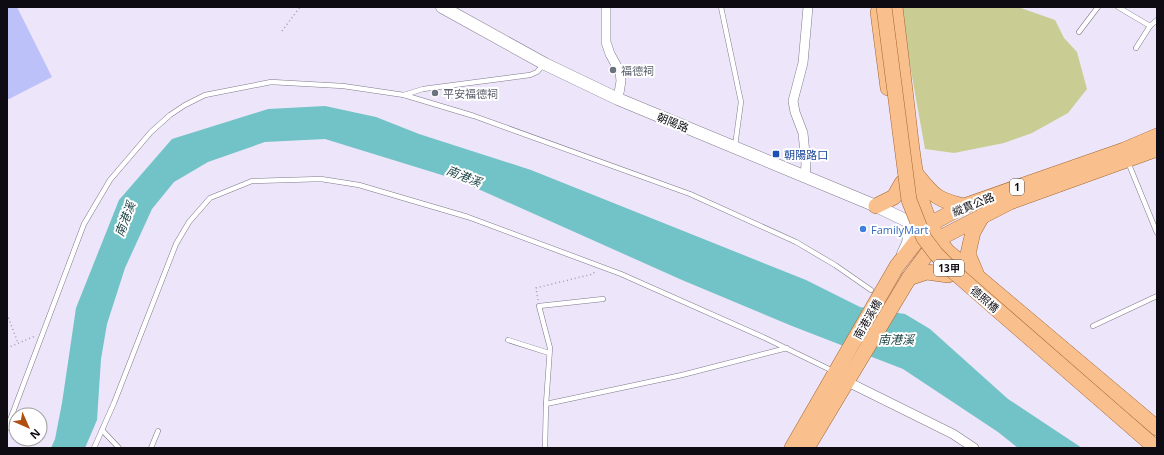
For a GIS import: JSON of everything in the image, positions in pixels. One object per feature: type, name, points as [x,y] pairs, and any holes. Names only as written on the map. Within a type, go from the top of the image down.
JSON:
[{"type":"main road","points":[[877,7],[881,50],[899,147],[902,183],[911,222],[938,239],[947,251],[1157,428]]},
{"type":"main road","name":"德照橋","points":[[884,7],[909,200],[924,238],[936,254],[953,271],[1156,448]]},
{"type":"main road","name":"德照橋","points":[[888,7],[915,201],[928,234],[946,257],[965,275],[1157,442]]},
{"type":"main road","points":[[895,7],[916,173],[922,204],[926,253],[948,275],[1146,448]]},
{"type":"main road","name":"縱貫公路","points":[[909,278],[926,253],[938,239],[1010,202],[1126,155],[1157,136]]},
{"type":"main road","name":"縱貫公路","points":[[897,266],[925,230],[964,206],[1126,155],[1157,149]]},
{"type":"main road","points":[[916,173],[932,193],[943,201],[964,206]]},
{"type":"main road","points":[[876,206],[894,197],[902,183]]},
{"type":"main road","points":[[977,276],[968,254],[973,232],[982,216]]},
{"type":"main road","name":"南港溪橋","points":[[844,373],[897,266]]},
{"type":"main road","points":[[909,278],[927,272],[948,275]]},
{"type":"main road","name":"南港溪橋","points":[[844,373],[909,278]]},
{"type":"main road","name":"1","points":[[792,448],[844,373]]},
{"type":"main road","name":"1","points":[[807,448],[844,373]]},
{"type":"street","name":"朝陽路","points":[[442,7],[545,64],[618,99],[876,206],[911,222]]},
{"type":"street","points":[[606,7],[606,42],[610,54],[620,72],[621,81],[618,99]]},
{"type":"street","points":[[805,177],[806,164],[804,133],[795,112],[793,101],[803,63],[808,7]]},
{"type":"street","points":[[897,266],[908,243],[911,222]]},
{"type":"street","points":[[844,373],[953,434],[974,448]]},
{"type":"lane","points":[[721,7],[741,102],[735,148]]},
{"type":"lane","points":[[1080,32],[1098,7]]},
{"type":"lane","points":[[1118,7],[1150,26]]},
{"type":"lane","points":[[1128,13],[1131,7]]},
{"type":"lane","points":[[1136,48],[1150,26],[1157,20]]},
{"type":"lane","points":[[404,95],[423,89],[530,75],[537,72],[545,64]]},
{"type":"lane","points":[[7,428],[84,224],[110,180],[151,132],[170,115],[185,105],[205,95],[271,82],[343,86],[404,95],[474,116],[690,194],[796,242],[835,265],[871,290]]},
{"type":"lane","points":[[1126,155],[1157,233]]},
{"type":"lane","points":[[94,448],[176,244],[189,222],[210,198],[252,181],[321,179],[360,185],[468,217],[621,274],[844,373]]},
{"type":"lane","points":[[1093,326],[1157,296]]},
{"type":"lane","points":[[545,448],[550,348],[539,306],[603,299]]},
{"type":"lane","points":[[508,340],[549,353]]},
{"type":"lane","points":[[546,404],[682,375],[787,348]]},
{"type":"lane","points":[[102,430],[119,448]]},
{"type":"lane","points":[[151,448],[158,431]]},
{"type":"path","points":[[282,31],[300,7]]},
{"type":"path","points":[[539,306],[536,288],[593,274],[598,266]]},
{"type":"path","points":[[7,314],[18,343]]},
{"type":"path","points":[[7,348],[43,333]]},
{"type":"shaded area","points":[[902,7],[1018,7],[1055,20],[1064,38],[1077,52],[1087,89],[1068,113],[1032,133],[1004,143],[954,153],[925,149],[906,43]]},
{"type":"water","name":"南港溪","points":[[325,106],[376,117],[419,134],[531,170],[806,280],[860,307],[905,314],[930,329],[1008,399],[1082,448],[1018,448],[998,432],[903,369],[792,326],[682,280],[458,180],[325,139],[265,142],[208,162],[174,182],[152,209],[125,268],[107,324],[101,359],[97,420],[85,448],[51,448],[55,439],[62,403],[76,308],[119,200],[172,139],[268,109]]},
{"type":"building","points":[[7,7],[17,7],[52,77],[7,100]]},
{"type":"place","name":"福德祠","points":[[613,70]]},
{"type":"place","name":"平安福德祠","points":[[435,93]]},
{"type":"place","name":"朝陽路口","points":[[776,154]]},
{"type":"place","name":"FamilyMart","points":[[863,229]]}]
